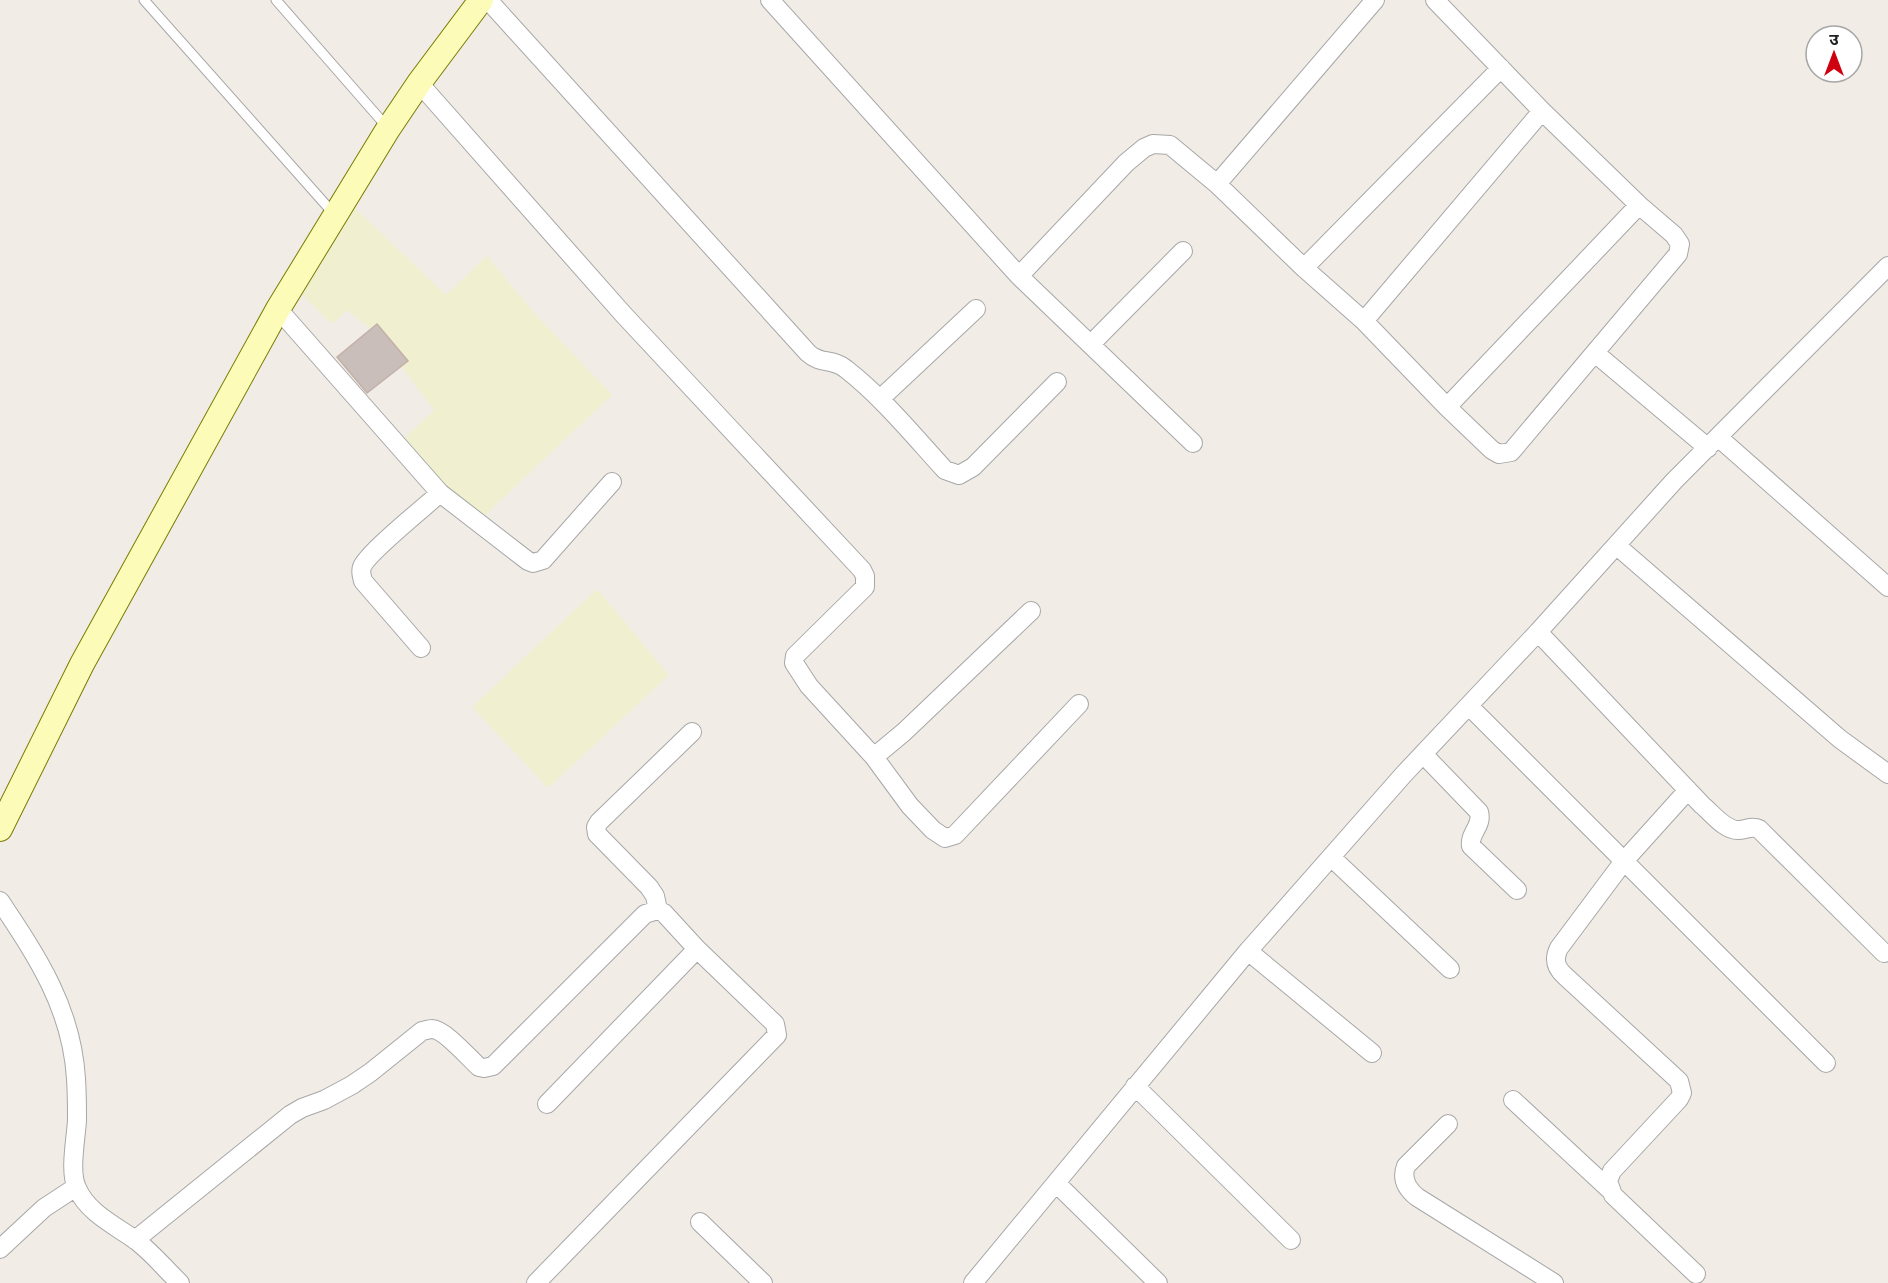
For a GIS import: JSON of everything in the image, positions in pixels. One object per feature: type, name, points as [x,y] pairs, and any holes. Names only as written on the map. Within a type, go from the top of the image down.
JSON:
[{"type":"main road","points":[[0,829],[82,664],[278,309],[388,129],[481,0]]},
{"type":"street","points":[[488,0],[808,353],[820,361],[843,366],[880,399],[945,470],[959,475],[973,467],[1057,382]]},
{"type":"street","points":[[770,0],[1019,276],[1193,443]]},
{"type":"street","points":[[1217,184],[1375,0]]},
{"type":"street","points":[[1019,276],[1144,148],[1161,143],[1170,145],[1217,184],[1304,268],[1364,321],[1492,450],[1498,454],[1511,452],[1679,251],[1680,244],[1674,235],[1639,205],[1542,111],[1434,0]]},
{"type":"street","points":[[1304,268],[1501,68]]},
{"type":"street","points":[[419,83],[623,314],[862,570],[866,576],[866,587],[795,656],[794,663],[810,686],[874,757],[920,817],[941,836],[955,835],[1079,704]]},
{"type":"street","points":[[1364,321],[1542,111]]},
{"type":"street","points":[[1447,407],[1639,205]]},
{"type":"street","points":[[1091,344],[1183,251]]},
{"type":"street","points":[[973,1283],[1248,951],[1423,754],[1538,632],[1674,481],[1888,266]]},
{"type":"street","points":[[278,309],[440,493],[506,546],[533,563],[543,560],[612,482]]},
{"type":"street","points":[[880,399],[976,309]]},
{"type":"street","points":[[1595,353],[1713,442],[1888,587]]},
{"type":"street","points":[[422,648],[363,581],[361,574],[362,567],[368,558],[440,493]]},
{"type":"street","points":[[1617,546],[1840,739],[1888,774]]},
{"type":"street","points":[[874,757],[904,732],[1031,611]]},
{"type":"street","points":[[1538,632],[1688,790],[1727,827],[1741,830],[1750,827],[1759,829],[1884,953]]},
{"type":"street","points":[[1469,706],[1826,1063]]},
{"type":"street","points":[[658,910],[656,896],[597,834],[596,827],[692,732]]},
{"type":"street","points":[[1423,754],[1479,812],[1480,822],[1471,838],[1471,846],[1517,890]]},
{"type":"street","points":[[1610,1190],[1608,1181],[1612,1171],[1682,1093],[1679,1081],[1669,1070],[1565,976],[1555,961],[1559,948],[1624,861],[1688,790]]},
{"type":"street","points":[[1331,857],[1450,969]]},
{"type":"street","points":[[0,901],[28,944],[59,1000],[67,1022],[76,1077],[77,1118],[74,1175],[76,1187],[98,1213],[135,1240],[180,1283]]},
{"type":"street","points":[[135,1240],[290,1115],[324,1100],[371,1072],[422,1031],[436,1030],[444,1034],[479,1067],[493,1066],[645,914],[658,910],[664,913],[697,949],[775,1024],[777,1035],[536,1283]]},
{"type":"street","points":[[547,1104],[697,949]]},
{"type":"street","points":[[1248,951],[1372,1053]]},
{"type":"street","points":[[1135,1086],[1291,1240]]},
{"type":"street","points":[[1513,1100],[1696,1274]]},
{"type":"street","points":[[1449,1124],[1406,1166],[1404,1179],[1406,1185],[1417,1197],[1544,1280]]},
{"type":"street","points":[[1056,1183],[1158,1283]]},
{"type":"street","points":[[0,1249],[44,1208],[76,1187]]},
{"type":"street","points":[[700,1222],[763,1283]]},
{"type":"lane","points":[[144,0],[336,215]]},
{"type":"lane","points":[[276,0],[388,129]]},
{"type":"green space","points":[[354,207],[446,295],[487,256],[535,314],[612,395],[483,517],[443,487],[401,441],[434,410],[401,366],[408,360],[378,324],[371,329],[347,310],[332,324],[302,295]]},
{"type":"green space","points":[[597,589],[669,675],[548,788],[472,707]]},
{"type":"building","points":[[377,324],[408,361],[367,393],[337,357]]}]
